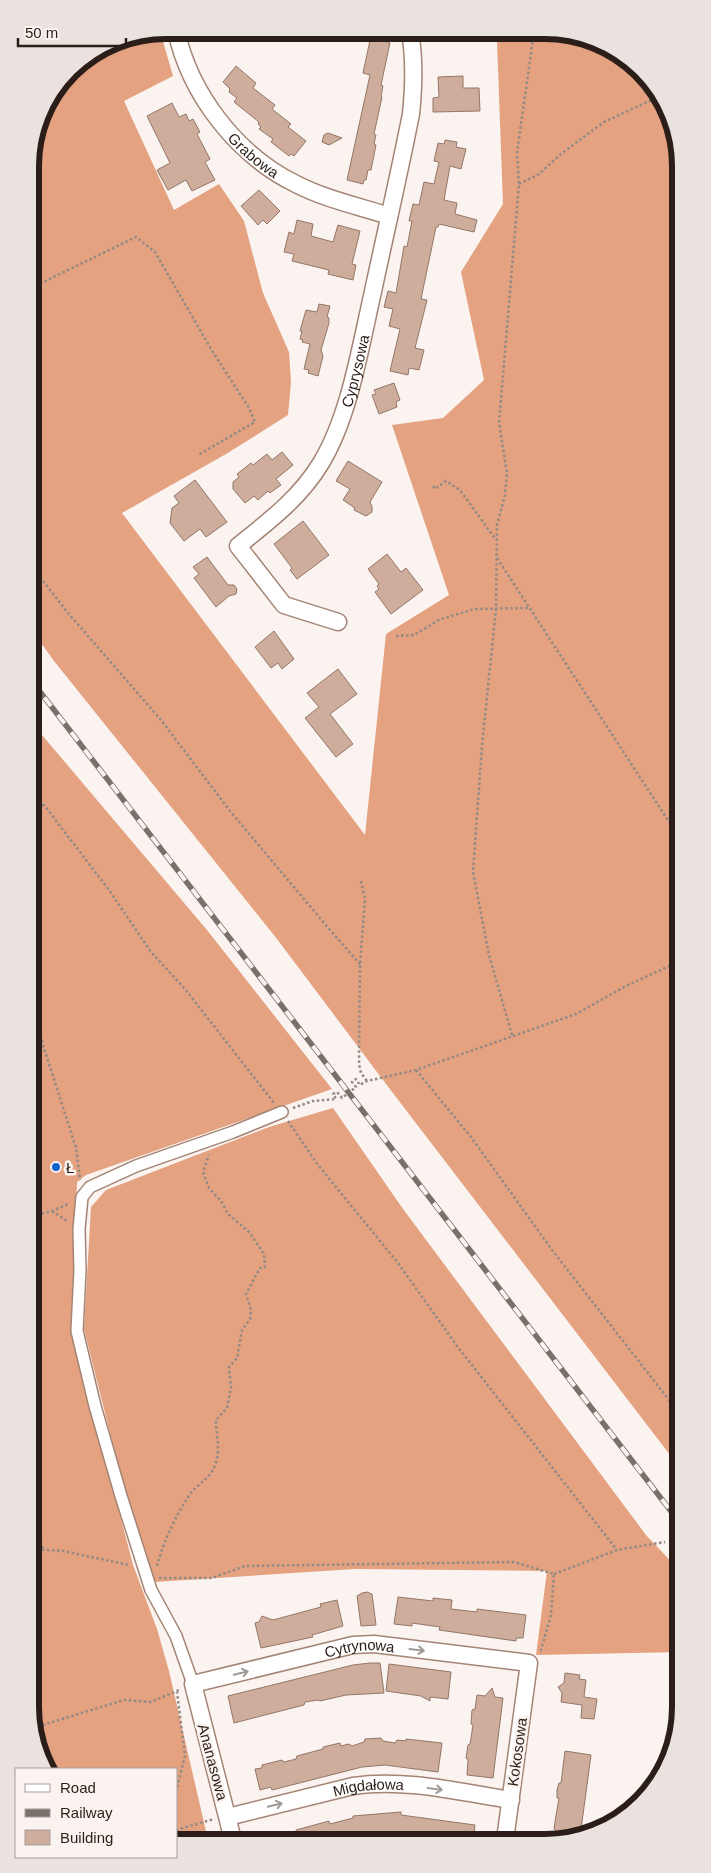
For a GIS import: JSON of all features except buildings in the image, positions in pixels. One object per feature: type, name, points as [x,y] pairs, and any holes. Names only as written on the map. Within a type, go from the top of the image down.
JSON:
[{"type":"street","name":"Grabowa","points":[[179,39],[184,56],[203,97],[234,138],[255,158],[278,174],[313,192],[389,216]]},
{"type":"street","name":"Cyprysowa","points":[[338,622],[284,605],[238,546],[286,508],[321,463],[336,434],[362,341],[411,114],[415,79],[411,39]]},
{"type":"street","points":[[185,1684],[176,1636],[152,1590],[120,1496],[77,1331],[80,1270],[79,1229],[82,1197],[90,1187],[136,1166],[233,1132],[282,1112]]},
{"type":"street","name":"Cytrynowa","points":[[185,1684],[353,1645],[374,1644],[528,1666]]},
{"type":"street","name":"Kokosowa","points":[[506,1834],[528,1666]]},
{"type":"street","name":"Ananasowa","points":[[185,1684],[232,1834]]},
{"type":"street","name":"Migdałowa","points":[[227,1816],[372,1784],[392,1783],[511,1800]]},
{"type":"path","points":[[512,1035],[489,955],[473,872],[482,746],[496,610],[497,525],[505,495],[507,473],[500,423],[519,184],[517,153],[533,39]]},
{"type":"path","points":[[519,184],[539,174],[561,154],[604,122],[653,99]]},
{"type":"path","points":[[39,284],[136,237],[155,252],[211,349],[249,408],[255,422],[198,455]]},
{"type":"path","points":[[433,486],[435,489],[446,481],[460,490],[496,540]]},
{"type":"path","points":[[496,558],[672,826]]},
{"type":"path","points":[[39,575],[68,613],[161,720],[230,810],[360,964]]},
{"type":"path","points":[[396,636],[414,635],[439,620],[457,616],[469,610],[496,610],[513,607],[529,608]]},
{"type":"path","points":[[39,798],[109,890],[151,952],[184,989],[282,1112],[318,1165],[398,1263],[457,1346],[617,1550]]},
{"type":"path","points":[[39,805],[44,804]]},
{"type":"path","points":[[361,881],[364,899],[360,964],[359,1064],[361,1073],[367,1081]]},
{"type":"path","points":[[282,1112],[313,1101],[336,1099],[333,1094],[337,1092],[342,1098],[356,1087],[352,1082],[356,1079],[360,1085],[367,1081],[416,1070],[576,1014],[626,986],[672,965]]},
{"type":"path","points":[[39,1026],[43,1045],[76,1148],[82,1197],[52,1211],[39,1214]]},
{"type":"path","points":[[416,1070],[471,1138],[552,1250],[672,1404]]},
{"type":"path","points":[[161,1608],[157,1567],[162,1547],[189,1495],[210,1476],[216,1464],[219,1443],[216,1420],[228,1408],[231,1387],[229,1367],[236,1358],[242,1330],[250,1319],[251,1310],[246,1294],[260,1268],[265,1266],[264,1254],[249,1232],[228,1214],[221,1201],[209,1188],[203,1172],[208,1155],[215,1150]]},
{"type":"path","points":[[39,1532],[44,1549]]},
{"type":"path","points":[[158,1577],[212,1578],[245,1566],[514,1562],[554,1574],[617,1550],[672,1540]]},
{"type":"path","points":[[39,1549],[63,1551],[145,1570]]},
{"type":"path","points":[[528,1666],[540,1655],[547,1634],[551,1614],[554,1574]]},
{"type":"path","points":[[176,1692],[185,1684]]},
{"type":"path","points":[[40,1726],[124,1700],[150,1702],[176,1692],[185,1684]]},
{"type":"path","points":[[176,1692],[185,1756],[178,1784]]},
{"type":"path","points":[[178,1829],[227,1816]]},
{"type":"shaded area","points":[[162,39],[173,76],[124,101],[174,210],[219,184],[244,221],[263,293],[289,352],[291,382],[288,415],[226,454],[122,513],[365,835],[386,634],[449,595],[392,425],[443,418],[484,380],[461,272],[503,204],[497,41],[498,39],[554,39],[578,43],[594,48],[609,56],[635,76],[655,102],[666,125],[670,141],[672,165],[672,1458],[277,939],[39,640],[39,157],[41,141],[48,117],[60,95],[70,82],[95,60],[117,48],[141,41]]},
{"type":"shaded area","points":[[39,731],[207,930],[332,1089],[86,1175],[77,1182],[71,1327],[133,1565],[157,1629],[169,1671],[207,1834],[178,1834],[178,1768],[54,1768],[48,1756],[41,1732],[39,1716]]},
{"type":"shaded area","points":[[333,1108],[403,1209],[646,1535],[672,1562],[672,1652],[536,1655],[547,1571],[355,1569],[155,1582],[124,1489],[84,1329],[91,1207],[106,1190],[269,1127]]},
{"type":"railway","points":[[39,690],[672,1513]]},
{"type":"place","name":"Ł","points":[[56,1167]]}]
